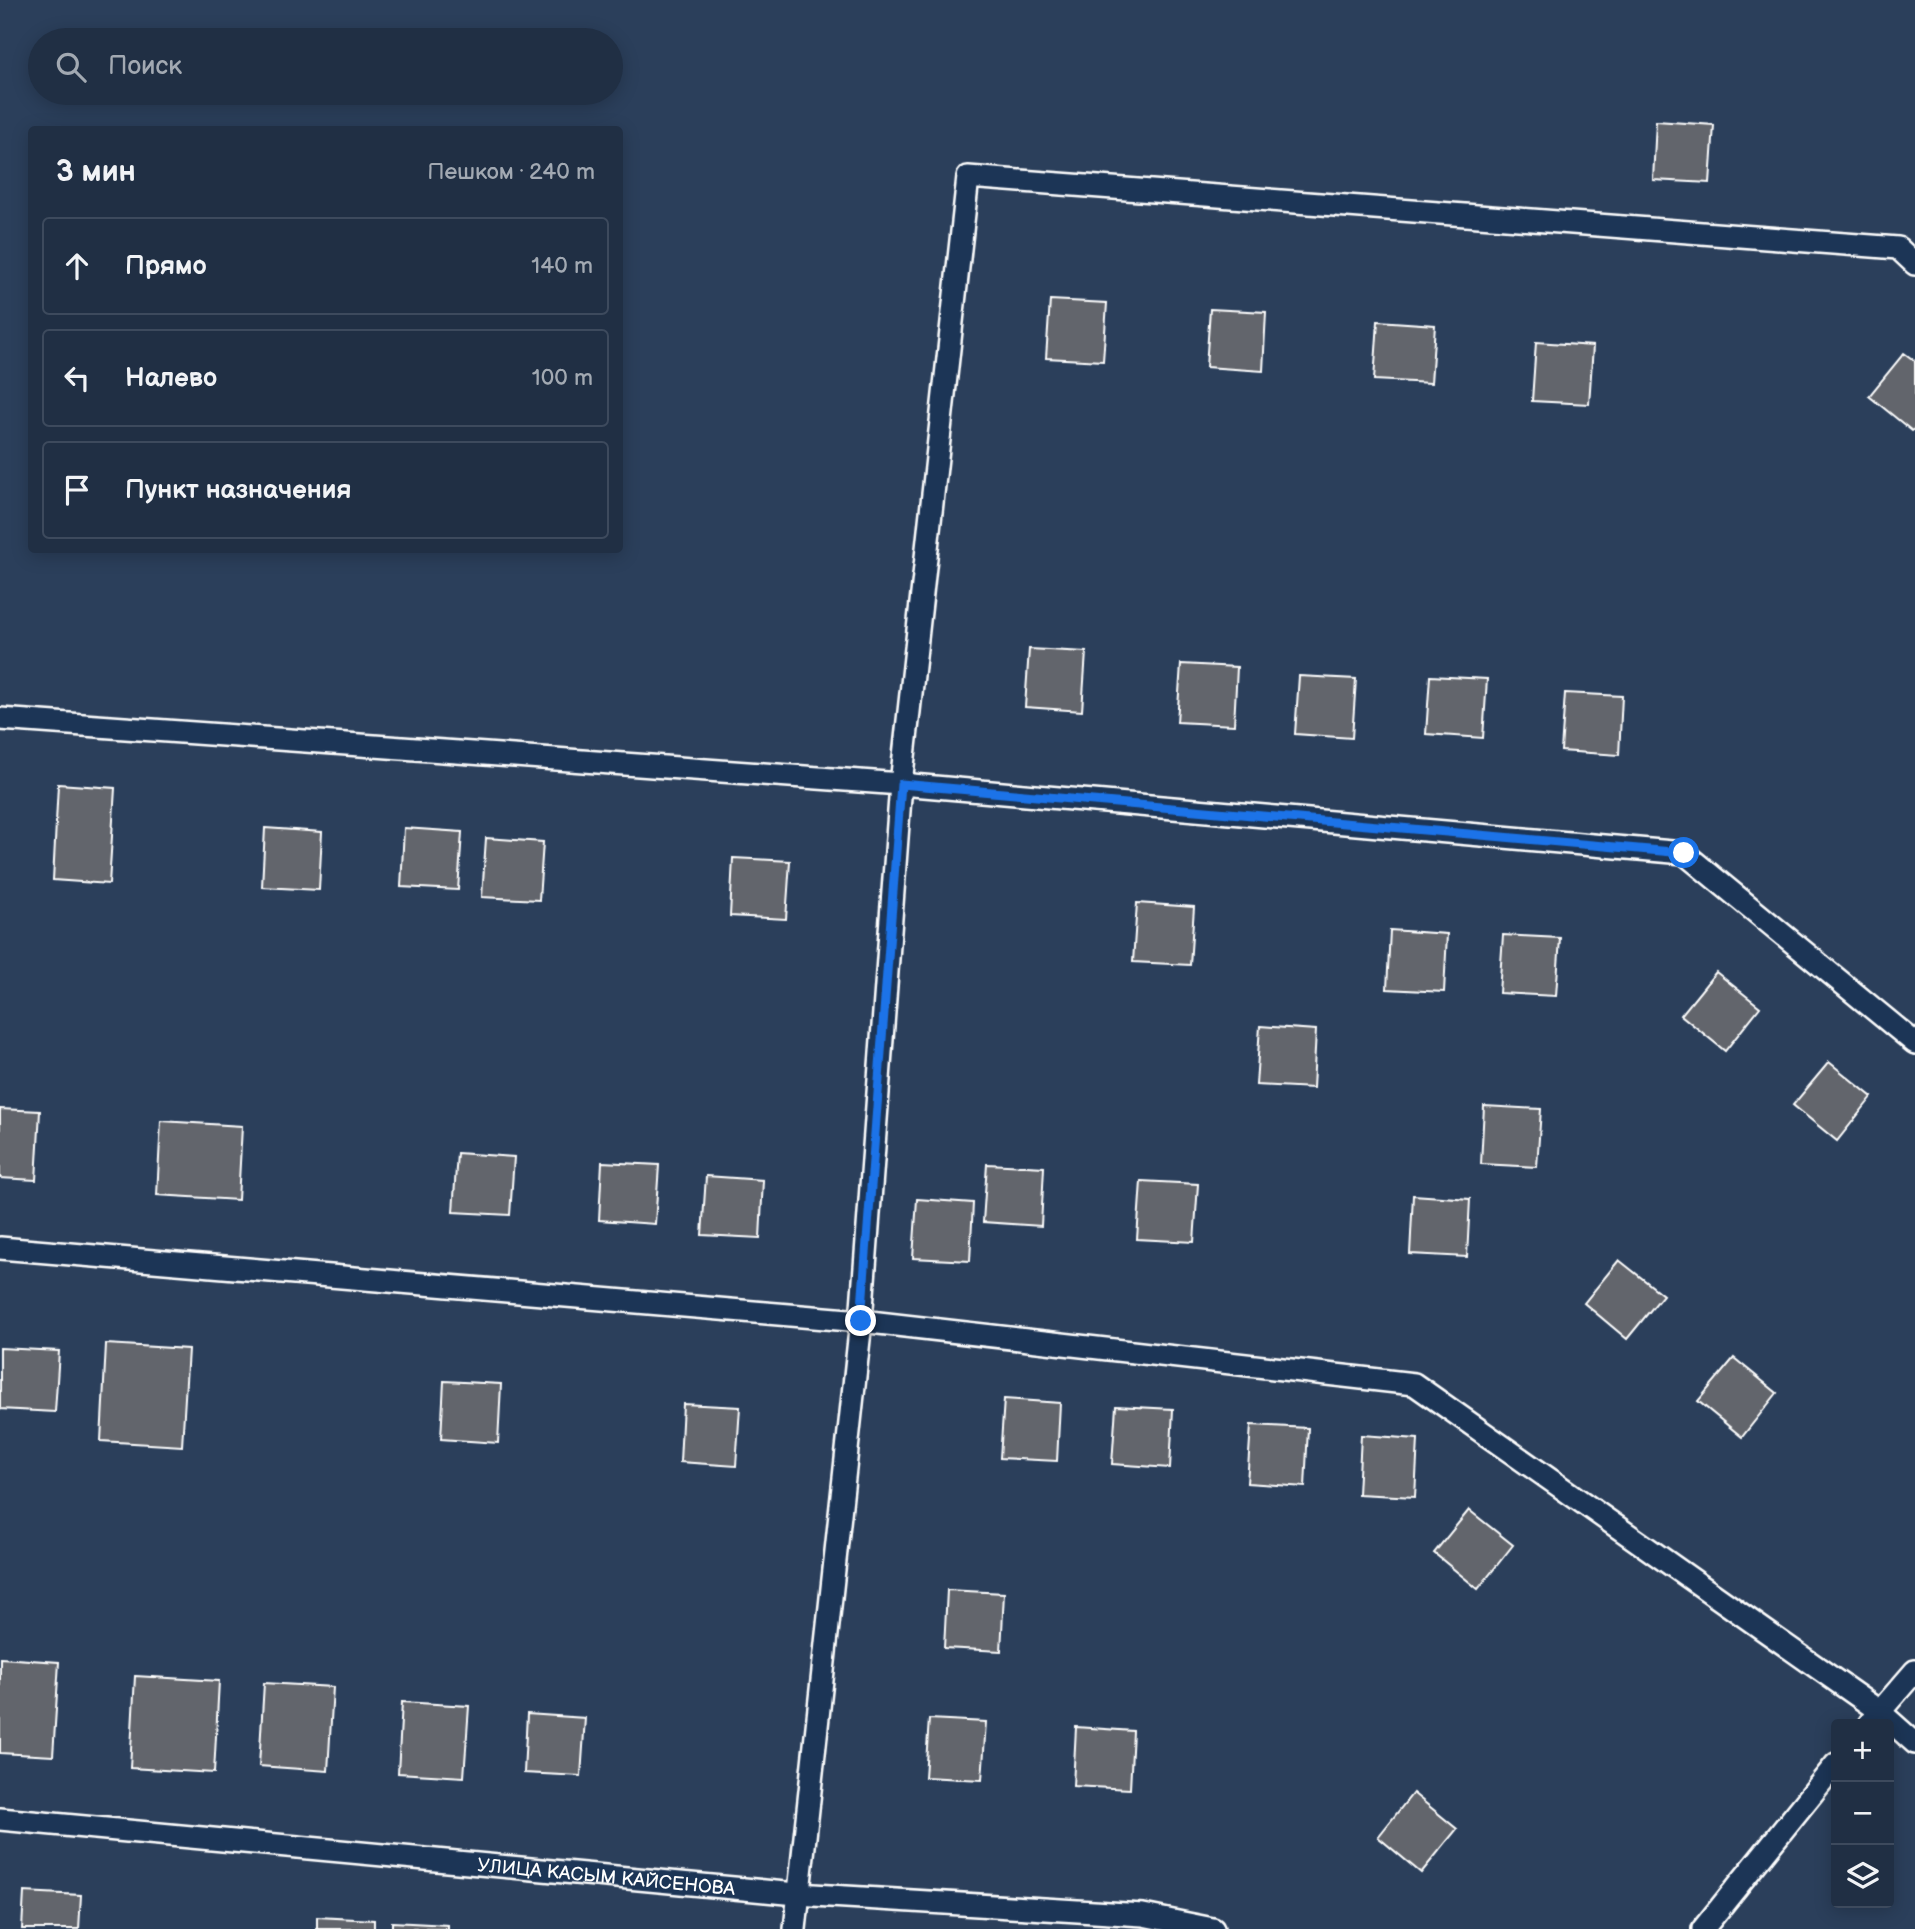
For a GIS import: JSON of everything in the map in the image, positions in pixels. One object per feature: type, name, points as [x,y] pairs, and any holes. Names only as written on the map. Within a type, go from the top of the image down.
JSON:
[{"type":"lane","points":[[794,1929],[861,1321],[901,784],[968,177],[1898,248],[1915,264]]},
{"type":"lane","points":[[0,719],[901,784],[1684,853],[1915,1043]]},
{"type":"lane","points":[[0,1248],[861,1321],[1414,1384],[1874,1718],[1915,1743]]},
{"type":"lane","points":[[1874,1718],[1915,1671]]},
{"type":"lane","points":[[1703,1929],[1831,1770]]},
{"type":"lane","name":"УЛИЦА КАСЫМ КАЙСЕНОВА","points":[[0,1819],[797,1894],[1143,1915],[1213,1929]]},
{"type":"building","points":[[1656,121],[1714,125],[1710,183],[1653,180]]},
{"type":"building","points":[[1050,300],[1107,303],[1103,361],[1046,358]]},
{"type":"building","points":[[1210,309],[1266,312],[1263,371],[1206,367]]},
{"type":"building","points":[[1378,321],[1435,325],[1431,383],[1374,380]]},
{"type":"building","points":[[1536,342],[1593,346],[1589,404],[1532,401]]},
{"type":"building","points":[[1904,353],[1915,361],[1915,428],[1912,431],[1869,396]]},
{"type":"building","points":[[1029,649],[1086,652],[1082,711],[1025,707]]},
{"type":"building","points":[[1181,664],[1237,667],[1234,725],[1177,722]]},
{"type":"building","points":[[1299,676],[1356,679],[1352,738],[1295,734]]},
{"type":"building","points":[[1430,676],[1487,679],[1483,738],[1426,734]]},
{"type":"building","points":[[1565,693],[1622,696],[1619,755],[1561,751]]},
{"type":"building","points":[[58,784],[115,788],[109,884],[53,880]]},
{"type":"building","points":[[265,828],[322,832],[319,890],[262,887]]},
{"type":"building","points":[[404,828],[462,832],[458,890],[401,887]]},
{"type":"building","points":[[486,838],[543,842],[539,900],[482,897]]},
{"type":"building","points":[[733,858],[790,861],[786,919],[730,916]]},
{"type":"building","points":[[1137,903],[1194,907],[1190,965],[1133,962]]},
{"type":"building","points":[[1390,930],[1447,934],[1444,992],[1387,989]]},
{"type":"building","points":[[1503,935],[1560,938],[1556,996],[1499,993]]},
{"type":"building","points":[[1716,972],[1760,1007],[1725,1051],[1681,1015]]},
{"type":"building","points":[[1260,1026],[1316,1030],[1313,1088],[1256,1085]]},
{"type":"building","points":[[1829,1062],[1872,1097],[1837,1141],[1793,1105]]},
{"type":"building","points":[[1484,1106],[1541,1109],[1537,1167],[1481,1164]]},
{"type":"building","points":[[0,1109],[40,1111],[36,1180],[0,1178]]},
{"type":"building","points":[[161,1121],[242,1126],[238,1200],[157,1195]]},
{"type":"building","points":[[457,1153],[514,1157],[510,1215],[453,1212]]},
{"type":"building","points":[[602,1162],[659,1165],[655,1224],[599,1220]]},
{"type":"building","points":[[987,1164],[1044,1167],[1041,1226],[983,1222]]},
{"type":"building","points":[[706,1176],[763,1180],[760,1238],[702,1235]]},
{"type":"building","points":[[1141,1181],[1198,1184],[1194,1242],[1137,1239]]},
{"type":"building","points":[[1413,1195],[1470,1199],[1467,1257],[1410,1254]]},
{"type":"building","points":[[917,1199],[973,1203],[970,1261],[913,1258]]},
{"type":"building","points":[[1619,1260],[1663,1295],[1627,1339],[1584,1303]]},
{"type":"building","points":[[106,1344],[188,1349],[182,1446],[101,1441]]},
{"type":"building","points":[[0,1348],[59,1351],[55,1412],[0,1409]]},
{"type":"building","points":[[1734,1358],[1777,1393],[1742,1437],[1698,1401]]},
{"type":"building","points":[[444,1381],[501,1384],[498,1443],[441,1439]]},
{"type":"building","points":[[1004,1399],[1060,1403],[1057,1461],[1000,1458]]},
{"type":"building","points":[[683,1404],[740,1407],[736,1466],[680,1462]]},
{"type":"building","points":[[1116,1406],[1173,1409],[1170,1468],[1112,1464]]},
{"type":"building","points":[[1251,1425],[1308,1428],[1305,1487],[1247,1483]]},
{"type":"building","points":[[1361,1435],[1418,1439],[1415,1497],[1358,1494]]},
{"type":"building","points":[[1469,1510],[1513,1545],[1478,1589],[1434,1553]]},
{"type":"building","points":[[947,1590],[1004,1593],[1001,1651],[944,1648]]},
{"type":"building","points":[[0,1658],[59,1662],[53,1756],[0,1753]]},
{"type":"building","points":[[135,1676],[219,1681],[214,1773],[130,1768]]},
{"type":"building","points":[[264,1683],[333,1687],[328,1771],[259,1766]]},
{"type":"building","points":[[402,1702],[469,1706],[464,1777],[398,1773]]},
{"type":"building","points":[[527,1714],[585,1718],[581,1776],[524,1773]]},
{"type":"building","points":[[929,1719],[986,1722],[982,1780],[925,1777]]},
{"type":"building","points":[[1076,1727],[1133,1731],[1130,1789],[1073,1786]]},
{"type":"building","points":[[1413,1793],[1457,1829],[1421,1873],[1378,1837]]},
{"type":"building","points":[[24,1892],[81,1895],[79,1929],[22,1929]]},
{"type":"building","points":[[317,1917],[374,1920],[374,1929],[317,1929]]},
{"type":"building","points":[[392,1922],[448,1925],[448,1929],[392,1929]]},
{"type":"route","points":[[861,1321],[901,784],[1684,853]]}]
